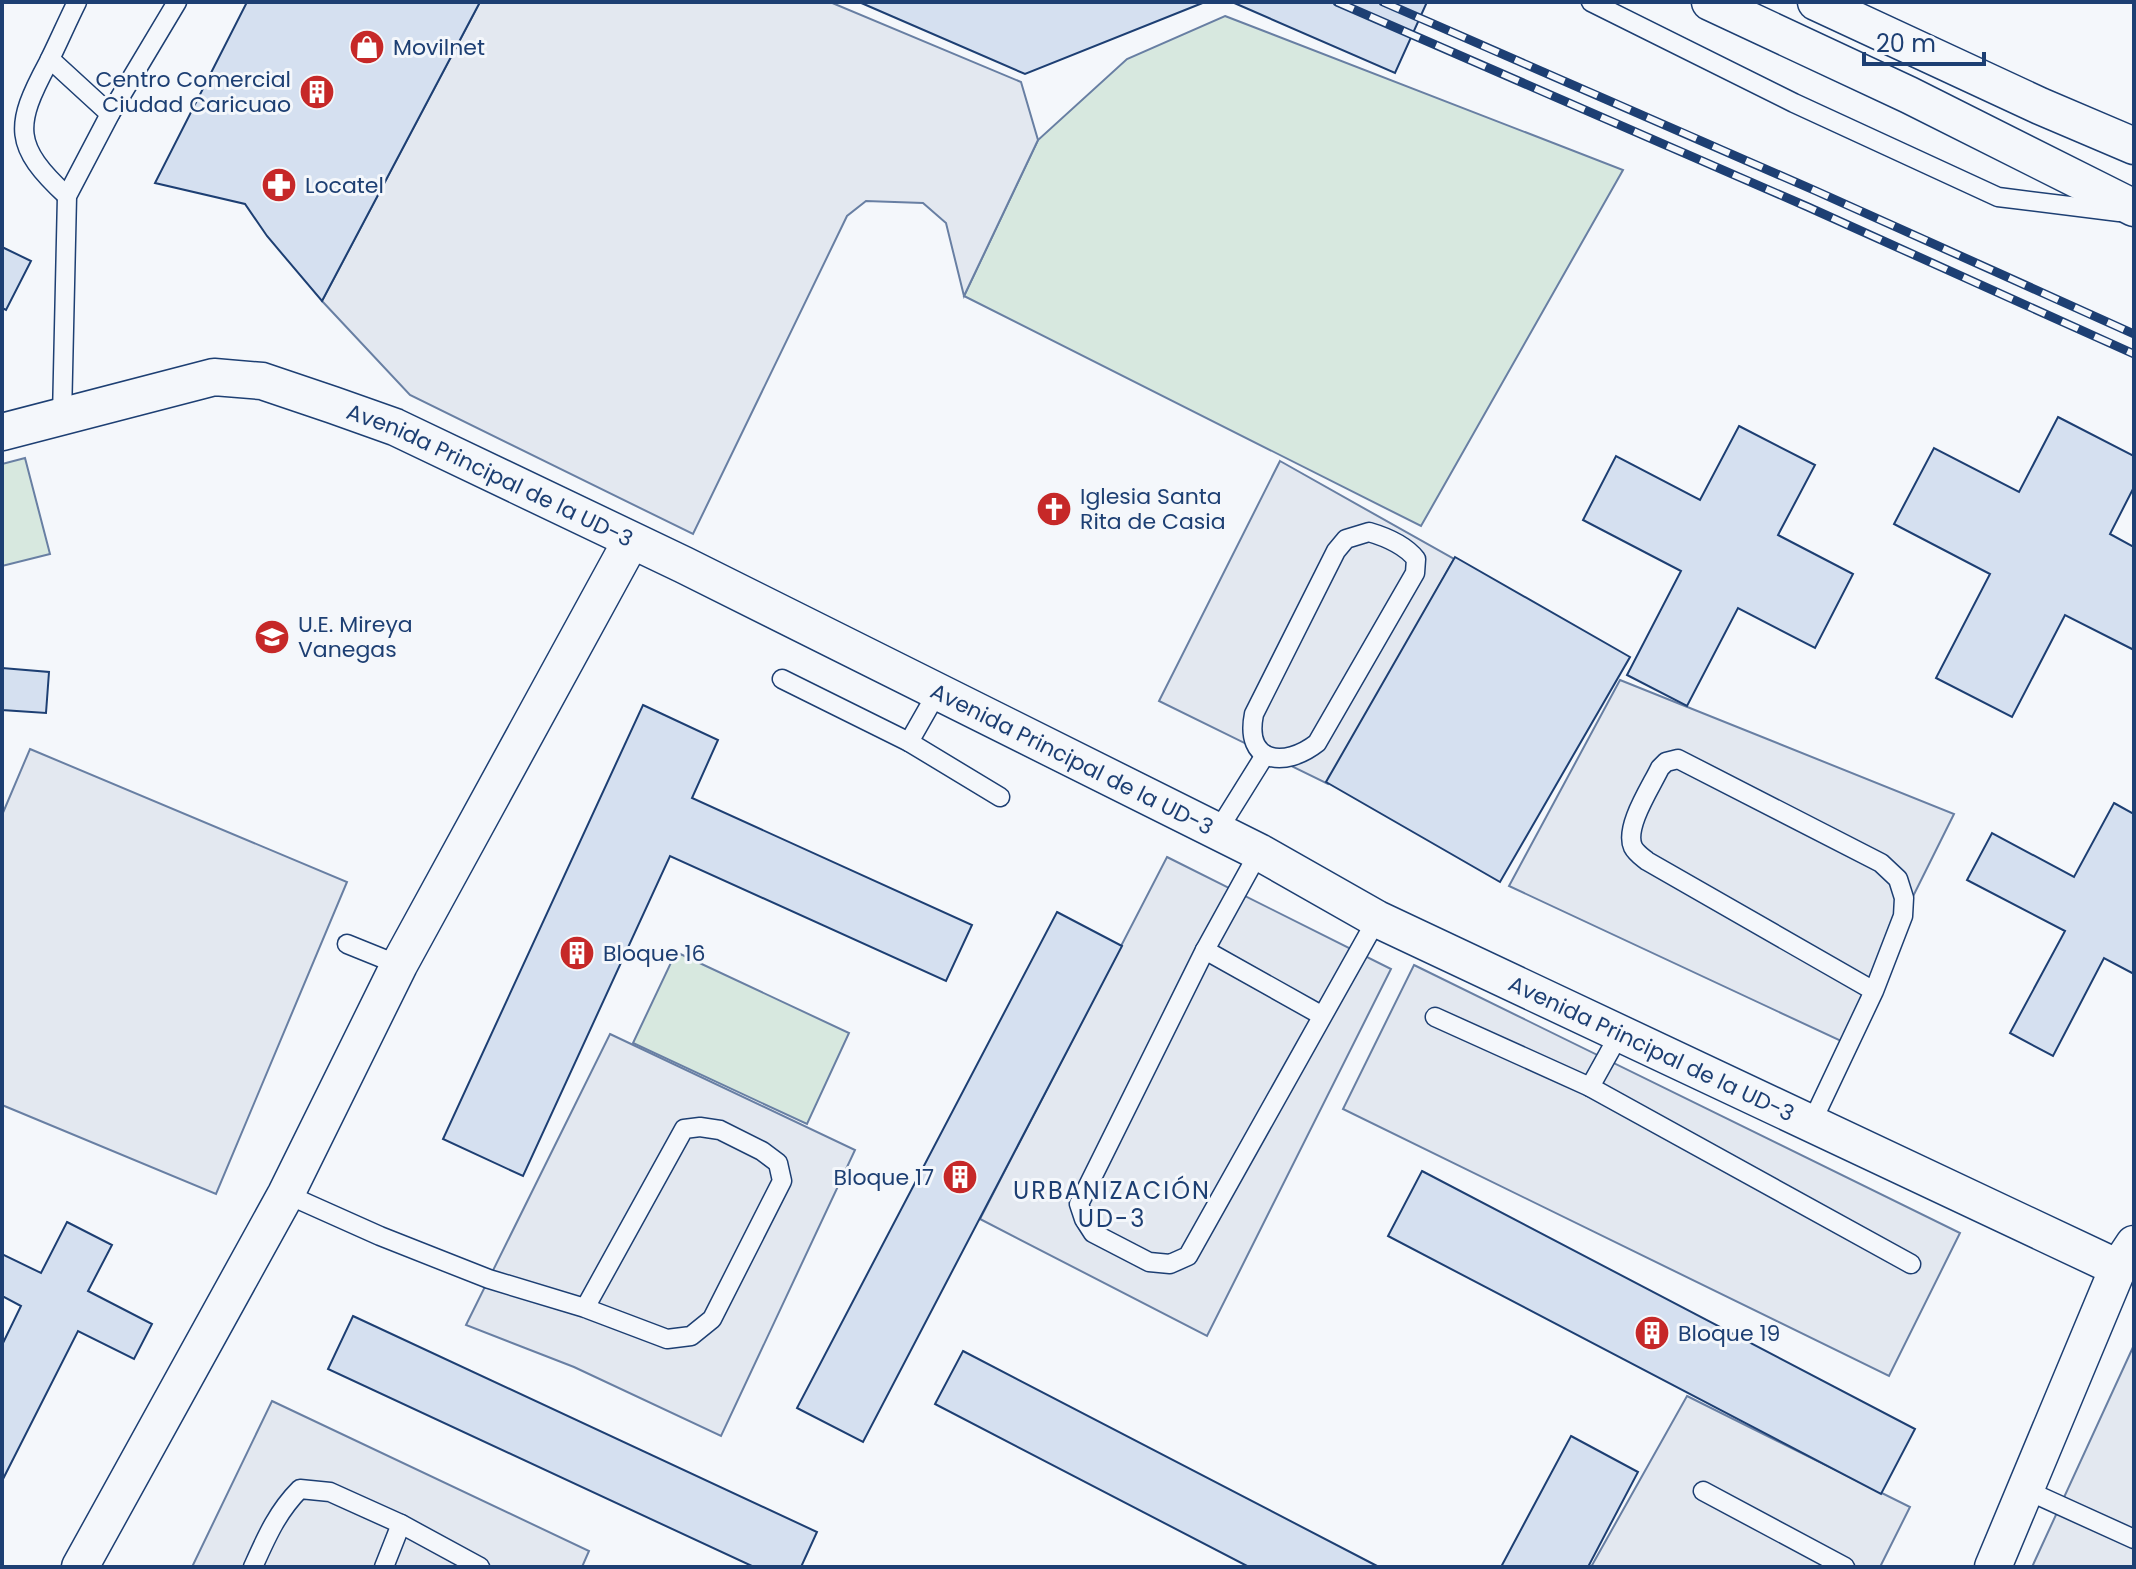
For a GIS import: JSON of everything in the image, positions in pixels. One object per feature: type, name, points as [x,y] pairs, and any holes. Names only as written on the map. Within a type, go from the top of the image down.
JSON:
[{"type":"street","points":[[1710,2],[1909,95],[2134,208]]},
{"type":"street","points":[[1816,2],[2134,146]]},
{"type":"street","name":"Avenida Principal de la UD-3","points":[[2,432],[214,377],[262,381],[395,427],[938,691],[1259,852],[1377,919],[1811,1124],[2126,1256]]},
{"type":"street","points":[[80,1567],[286,1194],[399,965],[631,541]]},
{"type":"street","points":[[1993,1567],[2126,1256]]},
{"type":"lane","points":[[67,196],[44,175],[29,152],[22,129],[28,99],[77,2]]},
{"type":"lane","points":[[62,417],[67,196],[110,114],[177,2]]},
{"type":"lane","points":[[1591,2],[1794,103],[1998,197],[2134,214]]},
{"type":"lane","points":[[50,59],[110,114]]},
{"type":"lane","points":[[1369,532],[1411,552],[1416,559],[1415,573],[1317,743],[1303,754],[1289,759],[1265,755],[1253,741],[1250,729],[1254,714],[1336,551],[1346,539],[1369,532]]},
{"type":"lane","points":[[782,679],[909,742],[1000,797]]},
{"type":"lane","points":[[909,742],[938,691]]},
{"type":"lane","points":[[1217,832],[1265,755]]},
{"type":"lane","points":[[1811,1124],[1874,991],[1903,916],[1904,898],[1898,879],[1881,863],[1678,759],[1666,762],[1633,822],[1631,838],[1634,850],[1647,861],[1874,991]]},
{"type":"lane","points":[[1259,852],[1205,950],[1079,1204],[1093,1233],[1149,1262],[1170,1264],[1188,1256],[1377,919]]},
{"type":"lane","points":[[347,944],[399,965]]},
{"type":"lane","points":[[1205,950],[1321,1015]]},
{"type":"lane","points":[[1435,1017],[1590,1087],[1911,1264]]},
{"type":"lane","points":[[1590,1087],[1620,1033]]},
{"type":"lane","points":[[286,1194],[380,1236],[489,1279],[585,1308],[667,1339],[691,1336],[712,1319],[782,1181],[778,1163],[762,1151],[720,1130],[700,1127],[684,1129],[585,1308]]},
{"type":"lane","points":[[253,1567],[273,1522],[300,1489],[330,1492],[401,1524],[480,1567]]},
{"type":"lane","points":[[2026,1490],[2134,1539]]},
{"type":"lane","points":[[1703,1491],[1845,1567]]},
{"type":"lane","points":[[384,1567],[401,1524]]},
{"type":"shaded area","points":[[480,2],[830,2],[1021,82],[1038,140],[964,296],[946,223],[923,203],[866,201],[847,216],[693,534],[410,395],[322,301]]},
{"type":"shaded area","points":[[1225,16],[1623,170],[1421,526],[964,296],[1038,140],[1127,59]]},
{"type":"shaded area","points":[[25,458],[50,554],[2,566],[2,464]]},
{"type":"shaded area","points":[[1280,461],[1454,559],[1328,784],[1159,701]]},
{"type":"shaded area","points":[[1620,680],[1954,814],[1841,1041],[1509,886]]},
{"type":"shaded area","points":[[30,749],[347,882],[216,1194],[2,1105],[2,815]]},
{"type":"shaded area","points":[[1167,857],[1391,969],[1207,1336],[980,1219]]},
{"type":"shaded area","points":[[676,952],[849,1033],[807,1124],[633,1043]]},
{"type":"shaded area","points":[[1414,965],[1960,1233],[1889,1376],[1343,1109]]},
{"type":"shaded area","points":[[610,1034],[855,1150],[721,1436],[574,1367],[466,1325]]},
{"type":"shaded area","points":[[2134,1345],[2134,1567],[2032,1567]]},
{"type":"shaded area","points":[[1687,1396],[1910,1507],[1880,1567],[1591,1567]]},
{"type":"shaded area","points":[[272,1401],[589,1551],[582,1567],[192,1567]]},
{"type":"building","name":"Centro Comercial Ciudad Caricuao","points":[[247,2],[480,2],[322,301],[267,236],[245,204],[155,183]]},
{"type":"building","points":[[859,2],[1205,2],[1025,74]]},
{"type":"building","points":[[1232,2],[1427,2],[1395,73]]},
{"type":"building","points":[[2,247],[31,261],[6,310],[2,308]]},
{"type":"building","points":[[2058,417],[2134,456],[2134,487],[2110,534],[2134,547],[2134,650],[2065,615],[2012,717],[1936,678],[1990,574],[1894,524],[1934,448],[2019,492]]},
{"type":"building","points":[[1739,426],[1815,465],[1778,535],[1853,574],[1815,648],[1738,608],[1687,706],[1627,675],[1681,571],[1583,520],[1616,456],[1700,500]]},
{"type":"building","points":[[1455,557],[1630,657],[1500,882],[1326,782]]},
{"type":"building","points":[[2,668],[49,672],[46,713],[2,710]]},
{"type":"building","name":"Bloque 16","points":[[643,705],[718,740],[692,798],[972,925],[946,981],[670,856],[523,1176],[443,1139]]},
{"type":"building","points":[[2114,803],[2134,814],[2134,974],[2104,958],[2053,1056],[2010,1033],[2065,931],[1967,880],[1992,833],[2074,877]]},
{"type":"building","name":"Bloque 17","points":[[1057,912],[1122,946],[863,1442],[797,1408]]},
{"type":"building","name":"Bloque 19","points":[[1422,1171],[1915,1429],[1881,1494],[1388,1236]]},
{"type":"building","points":[[67,1222],[112,1245],[88,1291],[152,1324],[134,1359],[78,1331],[2,1481],[2,1345],[21,1306],[2,1296],[2,1254],[41,1273]]},
{"type":"building","points":[[353,1316],[817,1532],[801,1567],[754,1567],[328,1369]]},
{"type":"building","points":[[963,1351],[1379,1567],[1249,1567],[935,1404]]},
{"type":"building","points":[[1571,1436],[1638,1472],[1588,1567],[1501,1567]]},
{"type":"railway","points":[[1337,2],[1808,207],[2134,354]]},
{"type":"railway","points":[[1383,2],[2134,334]]},
{"type":"place","name":"Movilnet","points":[[367,47]]},
{"type":"place","name":"Centro Comercial Ciudad Caricuao","points":[[317,92]]},
{"type":"place","name":"Locatel","points":[[279,185]]},
{"type":"place","name":"Iglesia Santa Rita de Casia","points":[[1054,509]]},
{"type":"place","name":"U.E. Mireya Vanegas","points":[[272,637]]},
{"type":"place","name":"Bloque 16","points":[[577,953]]},
{"type":"place","name":"Bloque 17","points":[[960,1177]]},
{"type":"place","name":"Bloque 19","points":[[1652,1333]]},
{"type":"district","name":"URBANIZACIÓN UD-3","points":[[1112,1204]]}]
